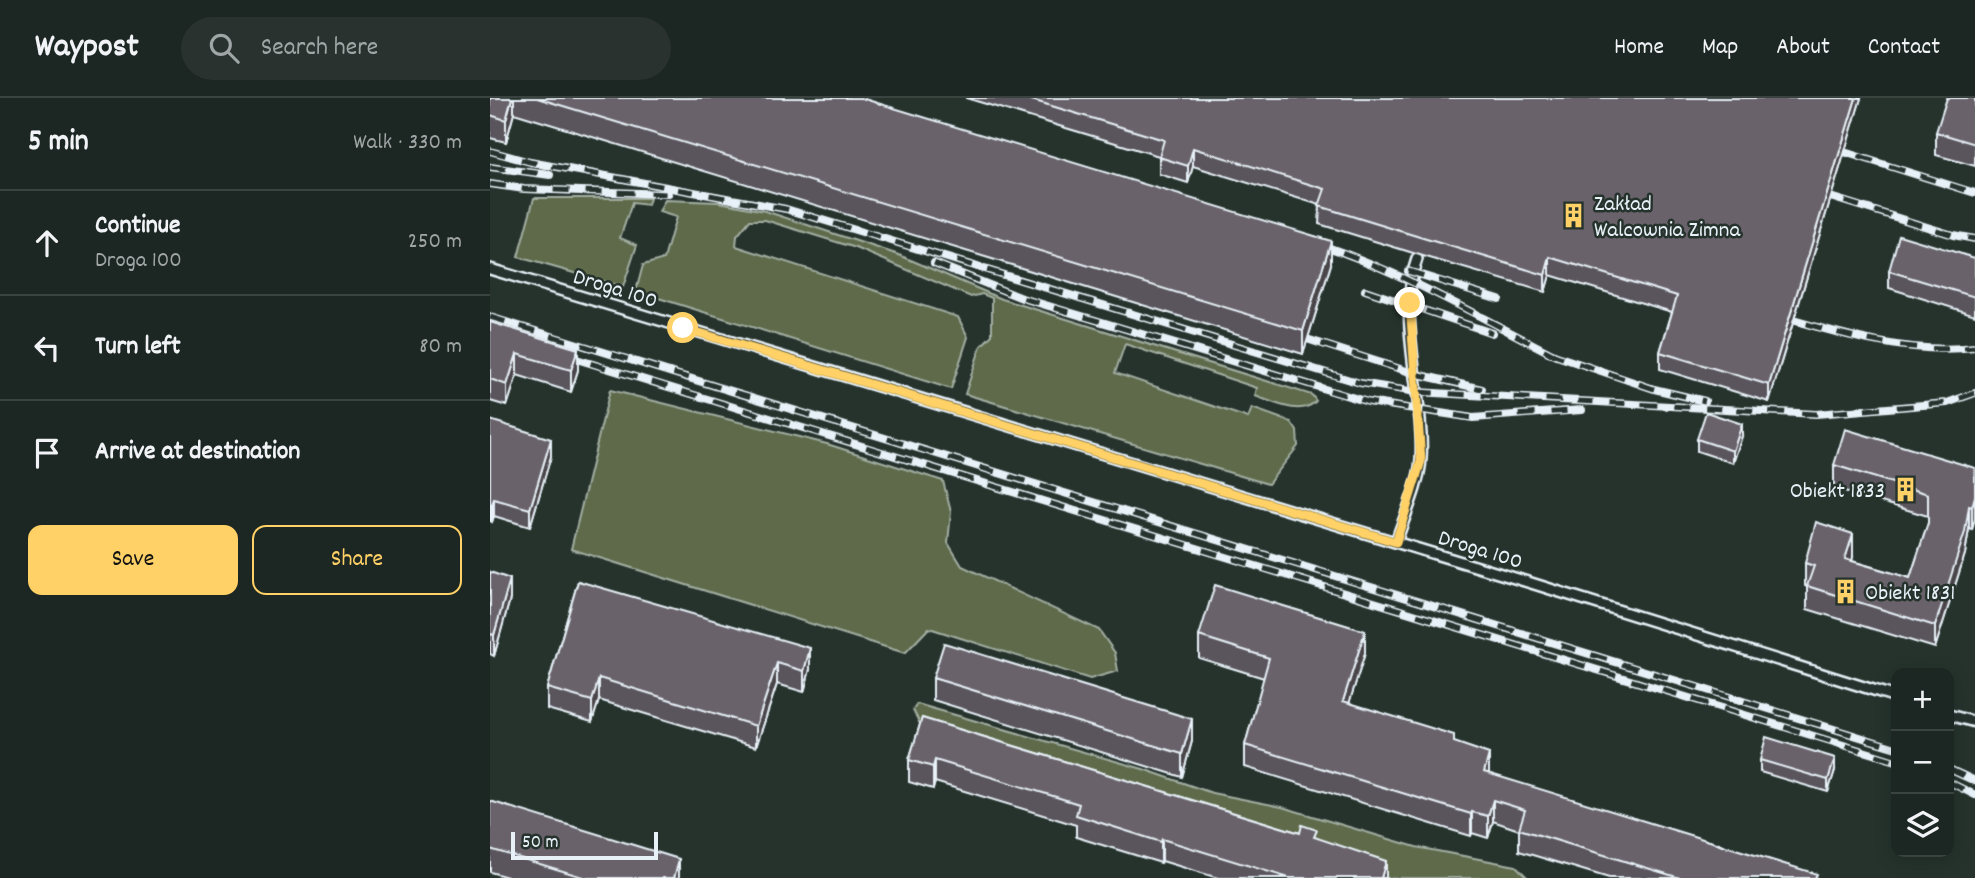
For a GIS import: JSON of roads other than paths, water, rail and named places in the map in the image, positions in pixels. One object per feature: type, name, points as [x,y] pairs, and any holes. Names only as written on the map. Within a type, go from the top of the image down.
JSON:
[{"type":"lane","points":[[1396,542],[1421,461],[1410,303],[1412,272],[1417,260]]},
{"type":"lane","name":"Droga 100","points":[[490,269],[1396,542],[1891,695]]},
{"type":"lane","points":[[1954,716],[1975,722]]},
{"type":"railway","points":[[1828,147],[1975,193]]},
{"type":"railway","points":[[490,151],[530,162],[786,209],[1360,383],[1416,392],[1816,414],[1947,403],[1975,393]]},
{"type":"railway","points":[[490,167],[550,175]]},
{"type":"railway","points":[[490,184],[524,189],[668,194]]},
{"type":"railway","points":[[1814,192],[1953,235],[1975,239]]},
{"type":"railway","points":[[1312,242],[1406,279],[1556,356]]},
{"type":"railway","points":[[934,263],[1022,298],[1368,402],[1473,418],[1582,410]]},
{"type":"railway","points":[[1408,271],[1499,299]]},
{"type":"railway","points":[[1365,290],[1492,333]]},
{"type":"railway","points":[[1776,315],[1874,341],[1925,348],[1975,347]]},
{"type":"railway","points":[[490,317],[1891,746]]},
{"type":"railway","points":[[1291,334],[1416,374],[1482,389]]},
{"type":"railway","points":[[1548,353],[1654,389],[1705,401]]},
{"type":"railway","points":[[560,354],[1891,759]]},
{"type":"railway","points":[[1954,771],[1975,781]]},
{"type":"railway","points":[[1954,784],[1975,795]]},
{"type":"place","name":"Zakład Walcownia Zimna","points":[[1574,215]]},
{"type":"place","name":"Obiekt 1833","points":[[1905,489]]},
{"type":"place","name":"Obiekt 1831","points":[[1845,591]]}]
